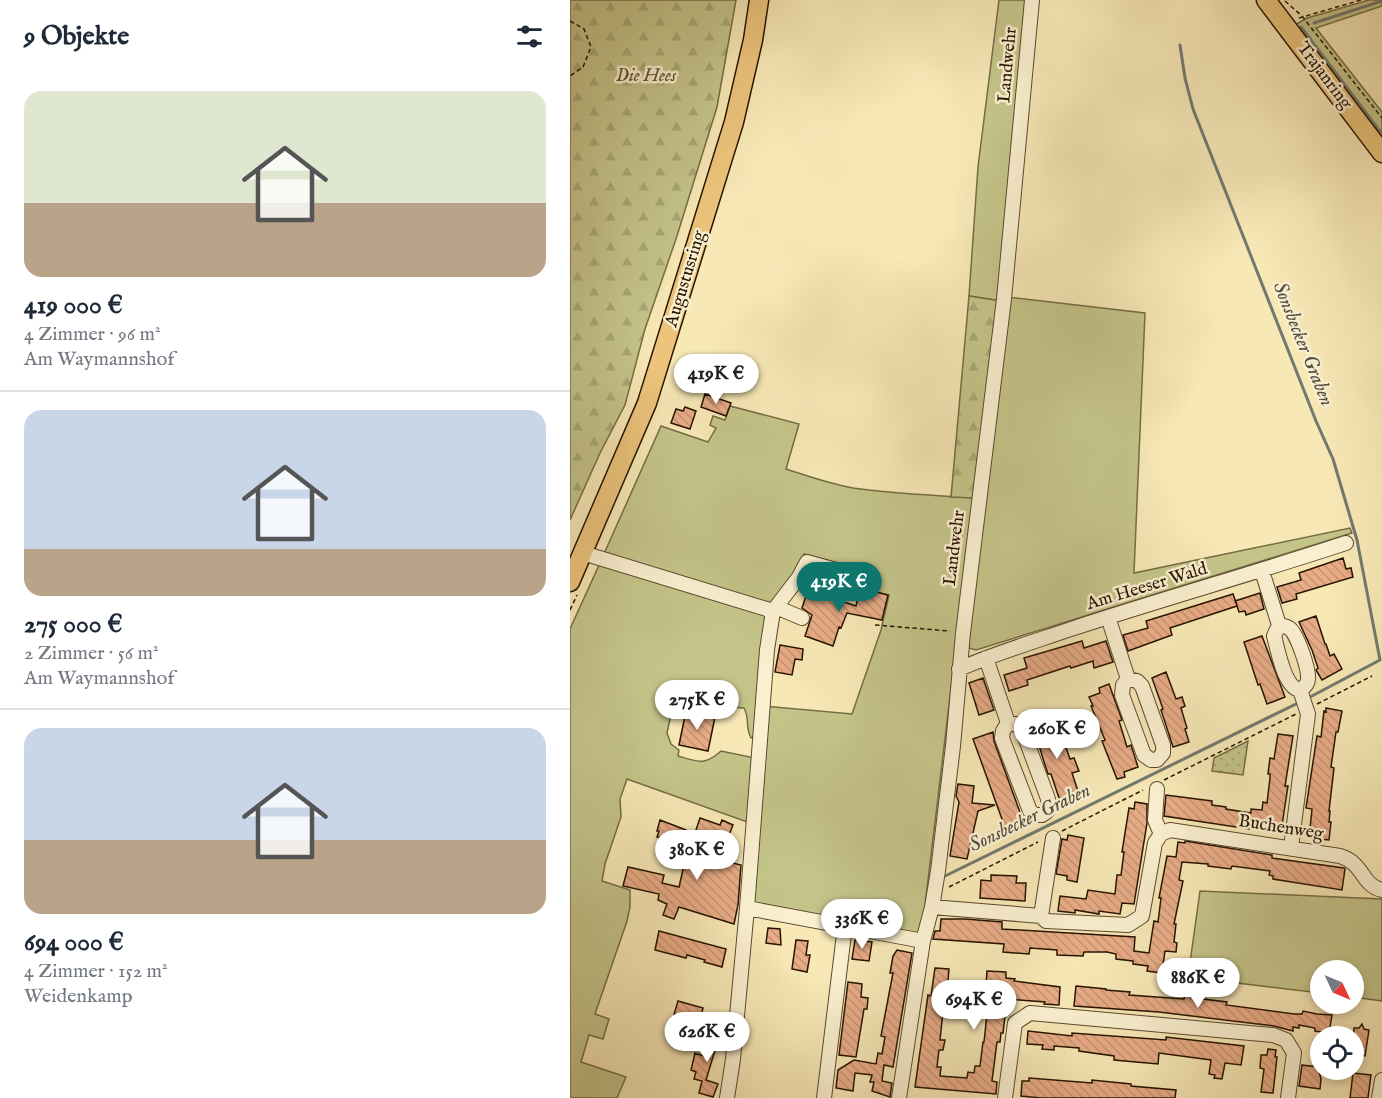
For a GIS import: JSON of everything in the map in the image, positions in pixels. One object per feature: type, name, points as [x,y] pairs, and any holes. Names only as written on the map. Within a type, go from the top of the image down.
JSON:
[{"type":"main road","name":"Augustusring","points":[[570,582],[648,403],[734,122],[753,40],[759,0]]},
{"type":"main road","name":"Trajanring","points":[[1266,0],[1382,153]]},
{"type":"street","name":"Landwehr","points":[[899,1098],[923,942],[932,907],[953,746],[963,633],[1004,299],[1032,0]]},
{"type":"street","name":"Am Heeser Wald","points":[[959,669],[1108,617],[1346,543]]},
{"type":"street","points":[[583,553],[802,618]]},
{"type":"street","points":[[727,1098],[733,1059],[747,908],[762,697],[775,609],[799,577],[807,562],[854,575]]},
{"type":"street","points":[[1262,571],[1279,625],[1274,636],[1288,682],[1295,689],[1300,690],[1306,686],[1308,681],[1307,670],[1293,632],[1279,625]]},
{"type":"street","points":[[1108,617],[1128,679]]},
{"type":"street","points":[[986,658],[1008,723]]},
{"type":"street","points":[[1128,679],[1137,681],[1142,686],[1160,735],[1164,750],[1162,756],[1156,760],[1150,760],[1144,755],[1122,695],[1123,685],[1128,679]]},
{"type":"street","points":[[1291,848],[1308,714],[1300,690]]},
{"type":"street","points":[[1008,723],[1016,724],[1022,729],[1043,785],[1049,806],[1047,812],[1042,815],[1035,815],[1030,811],[1002,738],[1008,723]]},
{"type":"street","points":[[932,907],[1041,916],[1046,921],[1114,925],[1128,925],[1135,922],[1142,916],[1145,907],[1155,843],[1161,834],[1155,820],[1157,789]]},
{"type":"street","name":"Buchenweg","points":[[1161,834],[1177,830],[1349,858],[1357,865],[1370,884],[1382,890]]},
{"type":"street","points":[[1041,916],[1053,838]]},
{"type":"street","points":[[747,908],[923,942]]},
{"type":"street","points":[[824,1098],[845,926]]},
{"type":"street","points":[[1005,1098],[1015,1023],[1030,1013],[1273,1035],[1287,1040],[1294,1053],[1288,1098]]},
{"type":"street","points":[[1380,1098],[1382,1080]]},
{"type":"path","points":[[1285,0],[1302,16],[1382,118]]},
{"type":"path","points":[[1284,23],[1361,0]]},
{"type":"path","points":[[570,21],[584,29],[591,47],[583,67],[570,76]]},
{"type":"path","points":[[875,625],[963,633]]},
{"type":"green space","name":"Die Hees","points":[[570,0],[736,0],[717,107],[645,329],[625,405],[600,453],[570,520]]},
{"type":"green space","points":[[999,0],[1029,0],[1001,301],[969,296],[978,167]]},
{"type":"green space","points":[[1369,0],[1382,0],[1382,6],[1316,28],[1382,112],[1382,145],[1293,26],[1307,18]]},
{"type":"green space","points":[[969,296],[1001,301],[974,498],[951,497]]},
{"type":"green space","points":[[1007,297],[1145,313],[1134,573],[1350,528],[1352,533],[976,650],[969,648],[970,602]]},
{"type":"green space","points":[[730,406],[799,424],[786,469],[853,488],[974,498],[922,930],[916,934],[751,902],[764,706],[852,714],[881,630],[889,595],[860,588],[863,570],[804,554],[796,578],[774,605],[603,556],[661,426],[708,442],[716,428],[710,425],[713,416],[725,420]]},
{"type":"green space","points":[[600,563],[763,610],[769,617],[754,736],[751,738],[749,734],[744,708],[729,707],[726,696],[721,691],[678,682],[667,733],[671,744],[679,750],[678,756],[691,760],[705,761],[721,751],[755,758],[750,823],[627,779],[620,799],[621,817],[605,864],[602,881],[630,890],[630,907],[595,1014],[609,1019],[603,1039],[589,1035],[581,1062],[626,1077],[617,1098],[570,1098],[570,629]]},
{"type":"green space","points":[[1248,741],[1243,775],[1212,771],[1214,758]]},
{"type":"green space","points":[[1200,891],[1382,899],[1382,1001],[1364,999],[1364,960],[1310,960],[1310,992],[1188,977]]},
{"type":"building","points":[[705,394],[731,403],[726,416],[701,407]]},
{"type":"building","points":[[685,407],[696,411],[690,429],[671,423],[676,409],[683,411]]},
{"type":"building","points":[[1343,558],[1346,569],[1351,568],[1353,577],[1296,594],[1297,599],[1282,603],[1277,587],[1301,580],[1299,573]]},
{"type":"building","points":[[860,588],[888,595],[882,620],[847,613],[841,628],[839,627],[833,646],[805,636],[812,615],[802,608],[808,590],[856,606]]},
{"type":"building","points":[[1260,593],[1264,609],[1246,615],[1245,611],[1239,612],[1237,606],[1170,628],[1172,635],[1128,651],[1123,635],[1148,628],[1146,621],[1233,594],[1235,601]]},
{"type":"building","points":[[1316,616],[1330,656],[1334,654],[1342,669],[1322,680],[1316,670],[1318,668],[1312,650],[1299,622]]},
{"type":"building","points":[[1262,636],[1285,697],[1267,704],[1260,684],[1258,685],[1244,642]]},
{"type":"building","points":[[1082,641],[1084,648],[1106,641],[1113,662],[1094,668],[1093,661],[1071,668],[1070,666],[1027,680],[1028,685],[1009,691],[1004,675],[1027,668],[1024,658]]},
{"type":"building","points":[[780,645],[803,649],[802,660],[795,659],[792,675],[775,672]]},
{"type":"building","points":[[1166,672],[1176,699],[1182,697],[1185,706],[1181,708],[1189,742],[1173,747],[1152,678]]},
{"type":"building","points":[[983,678],[994,710],[979,715],[969,683]]},
{"type":"building","points":[[1109,684],[1122,720],[1119,721],[1127,747],[1131,745],[1138,767],[1124,772],[1125,777],[1117,779],[1102,741],[1105,740],[1089,697],[1100,693],[1099,688]]},
{"type":"building","points":[[1326,708],[1342,711],[1338,732],[1336,732],[1331,767],[1334,768],[1329,811],[1329,822],[1331,822],[1329,840],[1309,838],[1312,809],[1306,808],[1317,736],[1321,737]]},
{"type":"building","points":[[686,711],[715,717],[708,751],[679,745]]},
{"type":"building","points":[[1054,714],[1070,759],[1074,758],[1079,771],[1072,773],[1081,800],[1062,807],[1051,774],[1048,774],[1033,726],[1040,723],[1039,719]]},
{"type":"building","points":[[993,732],[994,741],[1025,826],[1007,833],[973,739]]},
{"type":"building","points":[[1278,734],[1293,736],[1285,786],[1288,786],[1282,825],[1250,822],[1249,829],[1164,816],[1166,795],[1212,801],[1212,805],[1251,813],[1251,809],[1262,810],[1263,802],[1267,803],[1270,758],[1274,759]]},
{"type":"building","points":[[958,784],[974,786],[972,803],[995,805],[978,811],[967,859],[950,856],[959,802],[956,796]]},
{"type":"building","points":[[1135,802],[1147,804],[1147,823],[1134,904],[1122,903],[1120,914],[1099,911],[1099,914],[1075,910],[1075,913],[1058,911],[1060,896],[1086,899],[1088,890],[1115,894],[1117,875],[1121,875],[1129,808],[1134,809]]},
{"type":"building","points":[[700,818],[720,825],[722,820],[733,825],[729,835],[719,831],[707,857],[741,865],[734,924],[679,907],[674,919],[663,915],[667,904],[658,900],[659,894],[623,886],[628,867],[664,875],[662,883],[679,887],[687,852],[700,855],[704,837],[695,833]]},
{"type":"building","points":[[660,820],[686,830],[683,840],[675,837],[671,850],[658,846],[661,838],[657,837]]},
{"type":"building","points":[[1068,835],[1084,838],[1077,882],[1067,880],[1067,876],[1056,874],[1062,839],[1067,840]]},
{"type":"building","points":[[1185,841],[1272,855],[1272,858],[1344,868],[1342,890],[1273,879],[1273,876],[1269,875],[1270,871],[1232,866],[1231,869],[1182,862],[1179,880],[1183,881],[1174,924],[1176,924],[1174,942],[1177,943],[1176,952],[1165,951],[1162,973],[1147,971],[1148,966],[1116,959],[1116,954],[1107,952],[1084,952],[1083,956],[1057,955],[1057,950],[1030,948],[1029,954],[1003,952],[1004,944],[933,939],[935,931],[940,931],[941,919],[965,919],[1002,922],[1002,929],[1135,937],[1134,951],[1149,953],[1154,921],[1158,922],[1161,898],[1159,898],[1167,856],[1176,857],[1178,842],[1185,843]]},
{"type":"building","points":[[991,875],[1017,876],[1016,883],[1026,883],[1025,901],[980,898],[981,880],[991,881]]},
{"type":"building","points":[[768,928],[780,929],[781,945],[766,943]]},
{"type":"building","points":[[659,931],[726,949],[722,967],[687,955],[686,958],[655,950]]},
{"type":"building","points":[[796,940],[808,941],[806,955],[810,955],[807,972],[792,969]]},
{"type":"building","points":[[855,940],[872,942],[869,961],[852,959]]},
{"type":"building","points":[[897,950],[912,953],[893,1067],[884,1065],[882,1081],[892,1083],[890,1097],[872,1091],[874,1082],[870,1082],[872,1075],[855,1073],[853,1091],[836,1088],[838,1070],[854,1060],[876,1064],[878,1053],[882,1054],[885,1037],[881,1036],[893,973],[890,973],[893,956]]},
{"type":"building","points":[[935,968],[949,969],[947,991],[942,990],[939,1011],[943,1012],[940,1040],[945,1040],[943,1050],[939,1050],[937,1067],[941,1067],[940,1076],[967,1078],[968,1072],[974,1073],[975,1066],[980,1066],[990,986],[986,986],[987,971],[1006,972],[1006,978],[1015,979],[1014,981],[1060,987],[1059,1005],[1007,999],[1003,1033],[1001,1033],[1000,1042],[997,1042],[992,1081],[997,1082],[996,1094],[915,1087],[928,995],[931,996]]},
{"type":"building","points":[[848,982],[862,984],[861,997],[868,998],[856,1057],[839,1055]]},
{"type":"building","points":[[1076,986],[1130,992],[1129,995],[1184,999],[1185,994],[1195,995],[1195,998],[1227,1002],[1226,1005],[1294,1014],[1302,1014],[1303,1011],[1310,1014],[1332,1015],[1330,1026],[1299,1025],[1299,1028],[1293,1027],[1293,1031],[1274,1026],[1159,1012],[1074,1006]]},
{"type":"building","points":[[678,1001],[703,1008],[699,1025],[693,1023],[689,1042],[680,1039],[685,1021],[673,1018]]},
{"type":"building","points":[[711,1028],[725,1031],[720,1048],[716,1047],[706,1080],[718,1084],[713,1097],[699,1093],[702,1081],[694,1079],[696,1072],[691,1070],[695,1053],[704,1056]]},
{"type":"building","points":[[1364,1029],[1369,1030],[1364,1056]]},
{"type":"building","points":[[1028,1031],[1072,1036],[1072,1033],[1166,1040],[1166,1037],[1244,1046],[1241,1065],[1225,1063],[1222,1079],[1214,1078],[1215,1075],[1209,1074],[1211,1060],[1159,1053],[1158,1064],[1114,1060],[1114,1056],[1079,1051],[1079,1048],[1054,1046],[1054,1050],[1042,1049],[1043,1045],[1027,1044]]},
{"type":"building","points":[[1268,1049],[1276,1050],[1275,1057],[1277,1057],[1273,1093],[1261,1092],[1264,1069],[1260,1068],[1261,1055],[1267,1055]]},
{"type":"building","points":[[1302,1065],[1310,1066],[1310,1080],[1321,1080],[1320,1089],[1299,1086]]},
{"type":"building","points":[[1364,1074],[1371,1075],[1368,1098],[1350,1098],[1352,1080],[1364,1080]]},
{"type":"building","points":[[1029,1078],[1092,1083],[1092,1080],[1176,1090],[1175,1098],[1021,1096],[1022,1081],[1029,1081]]},
{"type":"waterway","points":[[1314,23],[1382,1]]},
{"type":"waterway","points":[[1301,27],[1382,134]]},
{"type":"waterway","name":"Sonsbecker Graben","points":[[1180,45],[1193,109],[1333,459],[1357,540],[1380,660],[1310,697]]},
{"type":"waterway","name":"Sonsbecker Graben","points":[[941,878],[1298,703]]}]
